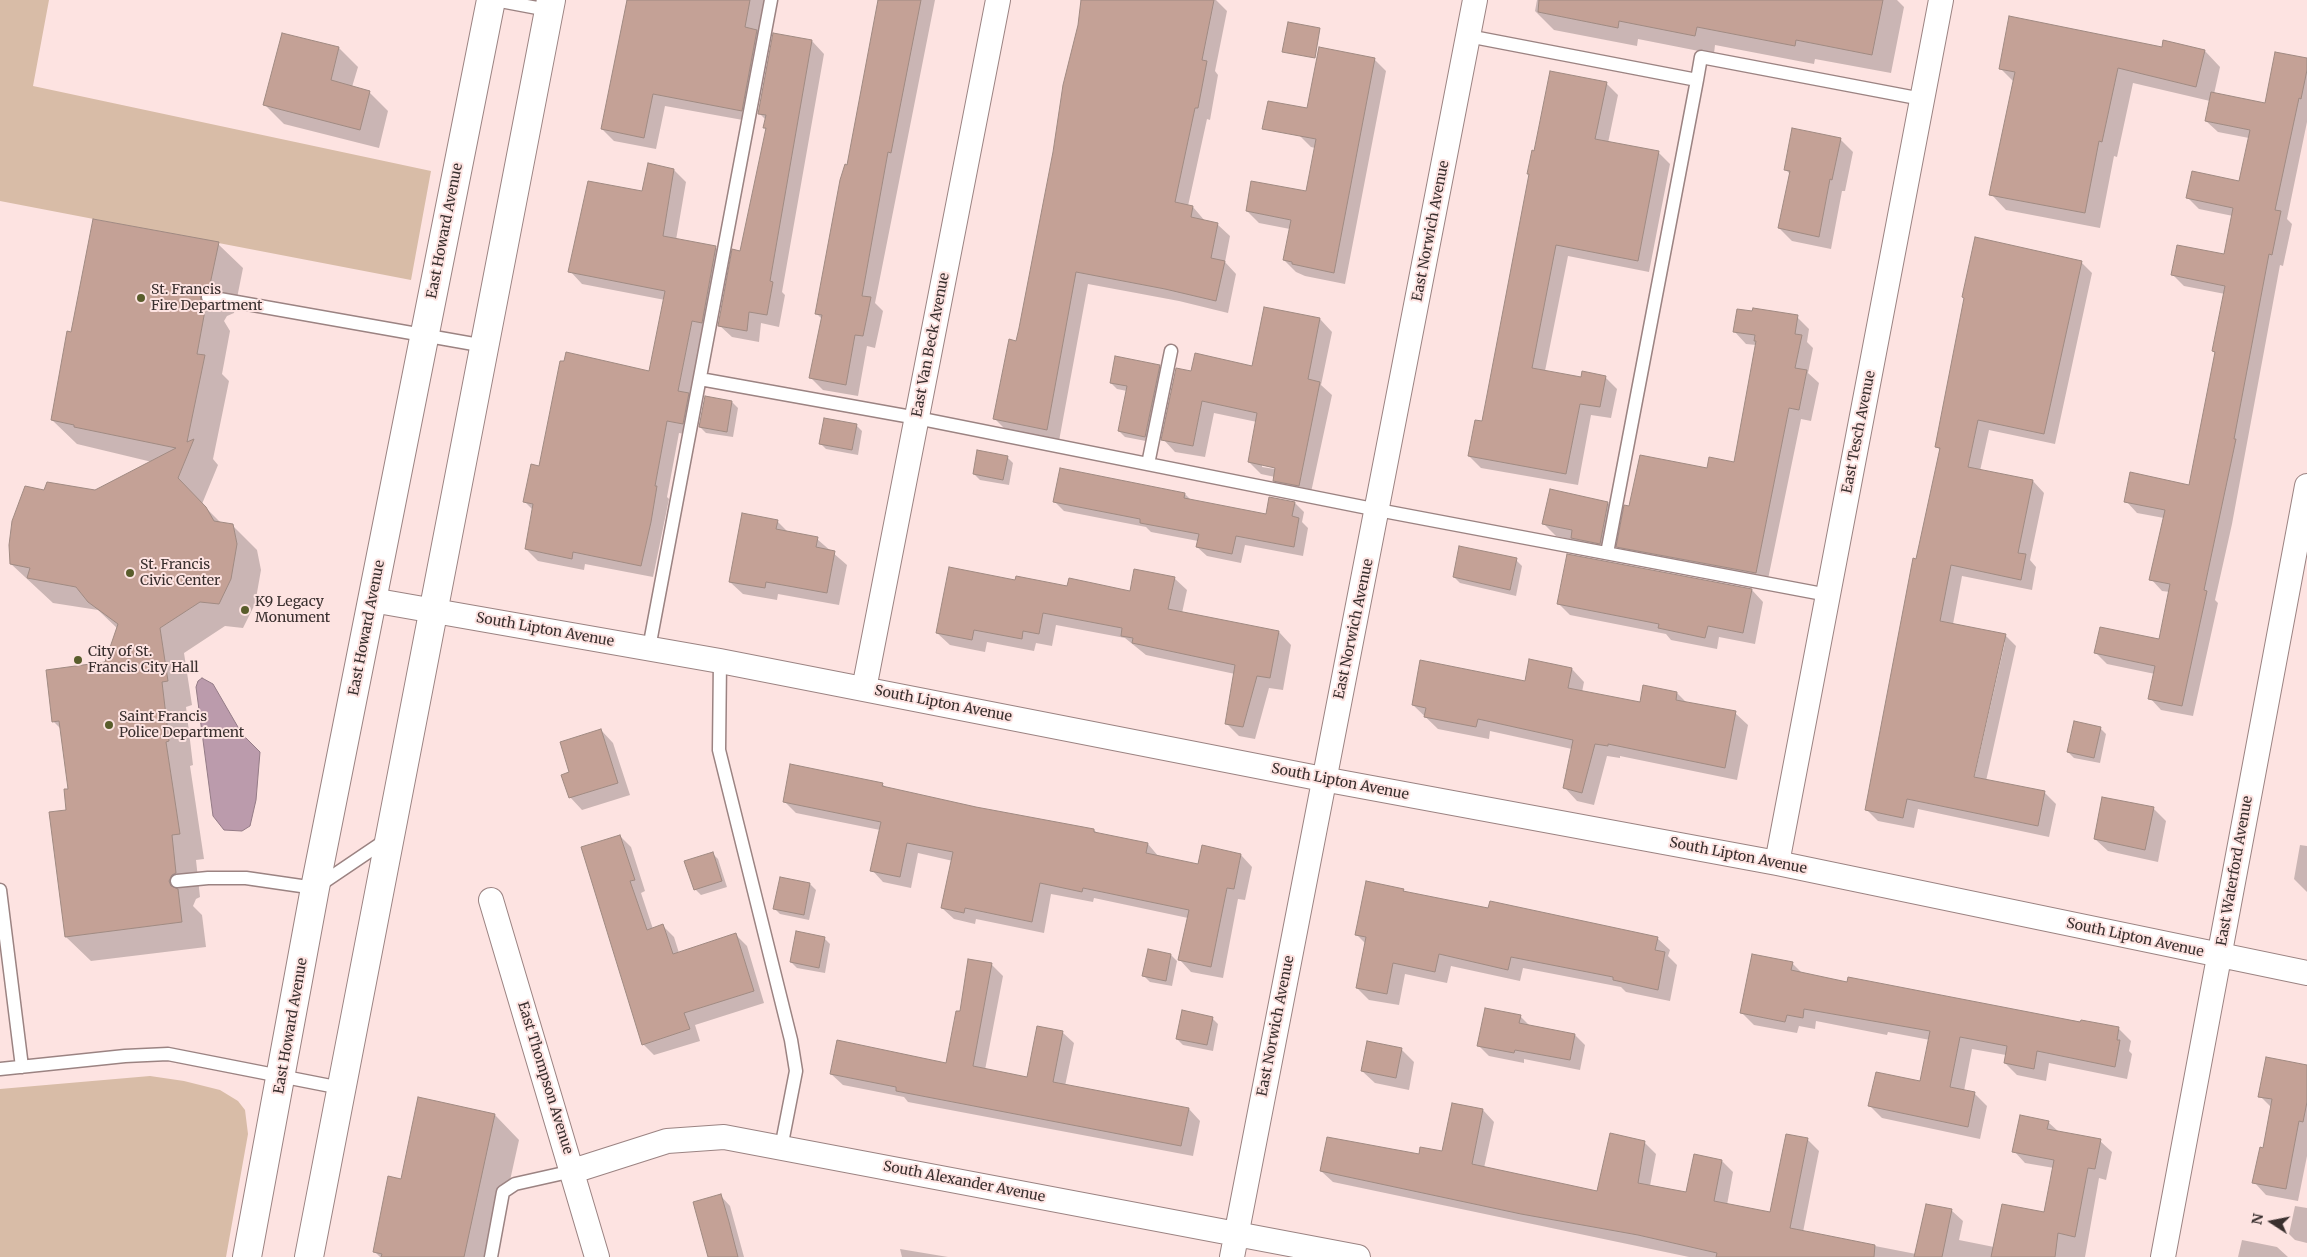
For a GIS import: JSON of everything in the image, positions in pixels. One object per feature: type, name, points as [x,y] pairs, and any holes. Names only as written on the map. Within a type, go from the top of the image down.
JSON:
[{"type":"main road","name":"East Howard Avenue","points":[[247,1257],[282,1077],[315,888],[490,0]]},
{"type":"main road","points":[[310,1257],[550,5]]},
{"type":"street","name":"East Van Beck Avenue","points":[[864,689],[998,0]]},
{"type":"street","name":"East Norwich Avenue","points":[[1232,1257],[1323,779],[1378,510],[1474,0]]},
{"type":"street","name":"East Tesch Avenue","points":[[1777,863],[1941,0]]},
{"type":"street","name":"East Waterford Avenue","points":[[2164,1257],[2307,486]]},
{"type":"street","name":"South Lipton Avenue","points":[[372,600],[720,661],[1323,779],[1777,863],[2307,973]]},
{"type":"street","name":"East Thompson Avenue","points":[[491,900],[598,1257]]},
{"type":"street","name":"South Alexander Avenue","points":[[573,1171],[667,1141],[724,1137],[1358,1257]]},
{"type":"lane","points":[[495,0],[550,5]]},
{"type":"lane","points":[[649,648],[771,0]]},
{"type":"lane","points":[[1468,36],[1697,80]]},
{"type":"lane","points":[[1607,553],[1701,57],[1922,99]]},
{"type":"lane","points":[[208,297],[485,346]]},
{"type":"lane","points":[[1148,464],[1171,350]]},
{"type":"lane","points":[[700,378],[917,418],[1378,510],[1828,595]]},
{"type":"lane","points":[[720,661],[719,750],[791,1040],[796,1072],[781,1148]]},
{"type":"lane","points":[[177,881],[208,878],[246,878],[315,888],[390,837]]},
{"type":"lane","points":[[0,890],[22,1067]]},
{"type":"lane","points":[[0,1069],[168,1054],[341,1088]]},
{"type":"lane","points":[[491,1257],[503,1192],[515,1184],[573,1171]]},
{"type":"shaded area","points":[[0,0],[49,0],[33,86],[431,171],[411,280],[0,201]]},
{"type":"shaded area","points":[[202,678],[213,684],[242,734],[260,752],[256,800],[250,826],[242,831],[224,830],[213,816],[196,687],[198,681]]},
{"type":"shaded area","points":[[150,1076],[184,1081],[220,1090],[238,1101],[245,1110],[248,1134],[226,1257],[0,1257],[0,1089]]},
{"type":"building","points":[[627,0],[750,0],[745,27],[757,30],[742,111],[653,94],[644,138],[601,129]]},
{"type":"building","points":[[878,0],[921,0],[891,153],[888,152],[862,296],[871,297],[863,336],[855,335],[846,385],[809,378],[822,315],[815,314],[840,180],[845,164],[847,165]]},
{"type":"building","points":[[1081,0],[1214,0],[1202,60],[1207,61],[1198,108],[1195,108],[1175,202],[1193,206],[1191,217],[1218,223],[1211,258],[1225,261],[1216,301],[1076,272],[1047,430],[993,419],[1009,339],[1016,341],[1019,328],[1053,152],[1063,85],[1078,25]]},
{"type":"building","points":[[1539,0],[1883,0],[1872,55],[1796,40],[1795,46],[1697,27],[1695,36],[1619,21],[1618,28],[1538,12]]},
{"type":"building","points":[[2009,16],[2162,47],[2163,40],[2205,50],[2196,87],[2118,68],[2102,142],[2099,141],[2085,213],[1989,195],[2015,72],[1999,69]]},
{"type":"building","points":[[1288,22],[1320,28],[1315,58],[1282,52]]},
{"type":"building","points":[[282,33],[339,47],[331,80],[370,91],[360,130],[263,105]]},
{"type":"building","points":[[773,33],[812,40],[770,281],[773,282],[767,315],[749,312],[747,331],[718,326],[732,249],[740,251],[766,128],[763,128],[766,115],[758,114]]},
{"type":"building","points":[[1319,47],[1375,58],[1334,273],[1292,264],[1292,262],[1283,260],[1291,220],[1246,211],[1251,181],[1306,191],[1316,139],[1262,129],[1268,101],[1307,108]]},
{"type":"building","points":[[2275,52],[2307,58],[2307,70],[2301,99],[2299,98],[2275,210],[2281,211],[2272,255],[2269,254],[2234,439],[2236,439],[2204,590],[2207,591],[2182,706],[2148,699],[2155,666],[2094,653],[2100,627],[2159,639],[2170,584],[2149,580],[2165,510],[2124,502],[2130,472],[2189,485],[2215,352],[2212,351],[2225,286],[2171,275],[2177,245],[2224,254],[2233,208],[2186,198],[2192,171],[2239,181],[2250,130],[2205,121],[2211,92],[2265,103]]},
{"type":"building","points":[[1550,71],[1607,82],[1595,139],[1659,151],[1638,261],[1556,245],[1532,368],[1581,377],[1582,371],[1606,376],[1600,407],[1580,404],[1566,474],[1468,456],[1475,420],[1482,421],[1529,174],[1527,174],[1532,150],[1534,151]]},
{"type":"building","points":[[1792,128],[1841,138],[1832,180],[1830,179],[1819,237],[1778,228],[1790,171],[1784,170]]},
{"type":"building","points":[[648,163],[674,169],[663,236],[716,246],[702,323],[692,321],[678,391],[689,393],[683,424],[667,421],[655,486],[657,486],[651,522],[641,566],[573,552],[572,559],[525,549],[533,504],[523,502],[531,464],[539,466],[560,361],[564,361],[566,352],[649,371],[665,291],[568,272],[588,181],[642,191]]},
{"type":"building","name":"St. Francis Civic Center","points":[[93,219],[219,242],[209,289],[202,291],[200,296],[202,303],[206,305],[197,354],[205,355],[187,442],[194,439],[178,478],[206,507],[214,521],[233,524],[237,544],[231,579],[219,604],[200,602],[160,628],[168,681],[162,682],[169,741],[166,742],[180,834],[172,835],[176,873],[172,875],[169,881],[171,886],[178,889],[182,922],[65,937],[49,812],[66,810],[64,789],[68,789],[59,721],[52,722],[46,670],[105,662],[118,624],[88,602],[76,587],[27,578],[30,568],[10,564],[9,545],[12,521],[25,486],[44,490],[47,482],[95,490],[176,448],[74,427],[74,425],[51,420],[67,331],[71,332]]},
{"type":"building","points":[[1975,237],[2082,261],[2044,434],[1978,420],[1968,467],[2033,480],[2018,553],[2026,554],[2021,580],[1951,565],[1940,621],[2006,634],[1974,777],[2045,791],[2038,826],[1907,799],[1903,818],[1865,810],[1913,558],[1916,559],[1940,448],[1935,447],[1964,298],[1962,297]]},
{"type":"building","points":[[1264,307],[1320,318],[1308,379],[1320,382],[1299,486],[1273,481],[1275,468],[1248,462],[1257,413],[1202,401],[1193,446],[1161,440],[1176,368],[1191,371],[1195,353],[1252,366]]},
{"type":"building","points":[[1753,308],[1798,315],[1795,334],[1802,335],[1795,368],[1807,370],[1799,410],[1789,408],[1756,573],[1616,547],[1624,505],[1629,506],[1640,455],[1707,468],[1709,457],[1734,462],[1756,341],[1754,341],[1755,335],[1733,332],[1737,309],[1752,311]]},
{"type":"building","points":[[1115,356],[1160,365],[1145,437],[1118,431],[1127,386],[1110,383]]},
{"type":"building","points":[[705,396],[732,401],[727,432],[699,427]]},
{"type":"building","points":[[824,418],[857,424],[852,450],[819,444]]},
{"type":"building","points":[[977,450],[1008,456],[1003,480],[973,474]]},
{"type":"building","points":[[1060,468],[1185,493],[1184,498],[1266,514],[1269,497],[1295,502],[1292,516],[1299,518],[1294,547],[1236,536],[1232,554],[1196,547],[1199,534],[1140,523],[1140,519],[1053,502]]},
{"type":"building","points":[[1550,489],[1608,502],[1600,544],[1571,538],[1572,530],[1542,524]]},
{"type":"building","points":[[742,513],[778,520],[776,529],[818,537],[816,547],[835,551],[827,593],[766,582],[765,588],[729,582]]},
{"type":"building","points":[[1459,546],[1517,558],[1510,590],[1453,577]]},
{"type":"building","points":[[1567,554],[1752,589],[1743,633],[1708,626],[1705,638],[1658,628],[1659,624],[1557,604]]},
{"type":"building","points":[[949,567],[1015,580],[1016,576],[1067,586],[1069,578],[1130,591],[1134,569],[1175,577],[1168,609],[1279,631],[1270,678],[1257,676],[1243,727],[1225,724],[1235,665],[1132,643],[1133,638],[1121,636],[1122,628],[1043,613],[1039,634],[1023,631],[1022,639],[974,630],[972,640],[936,633]]},
{"type":"building","points":[[1529,659],[1572,668],[1568,688],[1640,702],[1643,685],[1677,692],[1676,700],[1736,711],[1725,768],[1608,744],[1608,746],[1595,744],[1582,793],[1563,788],[1573,740],[1478,719],[1476,727],[1424,717],[1426,708],[1412,705],[1420,660],[1525,681]]},
{"type":"building","points":[[2074,721],[2101,727],[2094,758],[2067,752]]},
{"type":"building","points":[[601,729],[618,783],[569,798],[561,775],[569,772],[560,742]]},
{"type":"building","points":[[790,764],[883,783],[882,786],[976,807],[1094,829],[1094,832],[1148,843],[1146,853],[1198,864],[1202,845],[1241,854],[1234,889],[1227,888],[1211,967],[1178,960],[1189,910],[1083,888],[1082,892],[1040,883],[1032,922],[965,908],[964,913],[941,908],[953,852],[907,843],[900,877],[870,871],[881,822],[783,802]]},
{"type":"building","points":[[2102,797],[2154,807],[2145,850],[2094,839]]},
{"type":"building","points":[[620,835],[635,880],[630,881],[647,930],[663,924],[673,954],[736,933],[754,991],[684,1013],[690,1029],[642,1045],[581,847]]},
{"type":"building","points":[[713,852],[722,881],[694,890],[684,861]]},
{"type":"building","points":[[780,877],[810,883],[804,915],[773,909]]},
{"type":"building","points":[[1366,881],[1404,889],[1403,891],[1488,908],[1490,901],[1658,937],[1655,950],[1665,952],[1658,990],[1613,980],[1613,977],[1511,957],[1508,970],[1439,954],[1435,972],[1393,963],[1387,994],[1356,988],[1366,937],[1355,935]]},
{"type":"building","points":[[796,931],[825,937],[819,968],[790,962]]},
{"type":"building","points":[[1148,949],[1171,954],[1166,981],[1142,976]]},
{"type":"building","points":[[1752,954],[1793,962],[1791,970],[1847,982],[1848,977],[2080,1022],[2081,1020],[2119,1027],[2117,1040],[2120,1040],[2115,1067],[2037,1051],[2034,1069],[2004,1063],[2007,1046],[1960,1037],[1950,1087],[1975,1092],[1968,1127],[1868,1106],[1876,1072],[1920,1081],[1930,1031],[1804,1009],[1803,1018],[1787,1015],[1785,1022],[1740,1013]]},
{"type":"building","points":[[968,959],[992,963],[973,1066],[1027,1077],[1037,1026],[1063,1031],[1053,1082],[1189,1108],[1181,1146],[896,1091],[896,1087],[830,1074],[837,1040],[946,1063],[956,1011],[960,1011]]},
{"type":"building","points":[[1485,1008],[1521,1015],[1519,1023],[1575,1034],[1570,1060],[1515,1050],[1514,1053],[1477,1046]]},
{"type":"building","points":[[1182,1010],[1213,1017],[1207,1045],[1176,1039]]},
{"type":"building","points":[[1367,1041],[1402,1048],[1396,1078],[1361,1071]]},
{"type":"building","points":[[2266,1057],[2307,1065],[2307,1102],[2303,1122],[2299,1121],[2286,1189],[2252,1183],[2260,1147],[2263,1148],[2272,1099],[2258,1097]]},
{"type":"building","points":[[418,1097],[495,1114],[464,1257],[381,1257],[382,1254],[373,1252],[388,1176],[401,1179]]},
{"type":"building","points":[[1452,1103],[1483,1109],[1472,1164],[1597,1191],[1610,1133],[1645,1141],[1638,1183],[1686,1192],[1694,1154],[1722,1160],[1714,1201],[1770,1212],[1786,1134],[1808,1138],[1790,1228],[1875,1245],[1874,1257],[1716,1257],[1717,1253],[1638,1235],[1521,1214],[1320,1171],[1327,1137],[1419,1154],[1420,1147],[1442,1151]]},
{"type":"building","points":[[2020,1115],[2049,1121],[2047,1129],[2101,1139],[2095,1169],[2088,1168],[2075,1237],[2058,1233],[2055,1257],[1991,1257],[2002,1204],[2044,1212],[2054,1160],[2012,1152]]},
{"type":"building","points":[[721,1194],[738,1257],[708,1257],[693,1202]]},
{"type":"building","points":[[1926,1204],[1952,1209],[1942,1257],[1914,1257]]},
{"type":"place","name":"St. Francis Fire Department","points":[[141,298]]},
{"type":"place","name":"St. Francis Civic Center","points":[[130,573]]},
{"type":"place","name":"K9 Legacy Monument","points":[[245,610]]},
{"type":"place","name":"City of St. Francis City Hall","points":[[78,660]]},
{"type":"place","name":"Saint Francis Police Department","points":[[109,725]]}]
